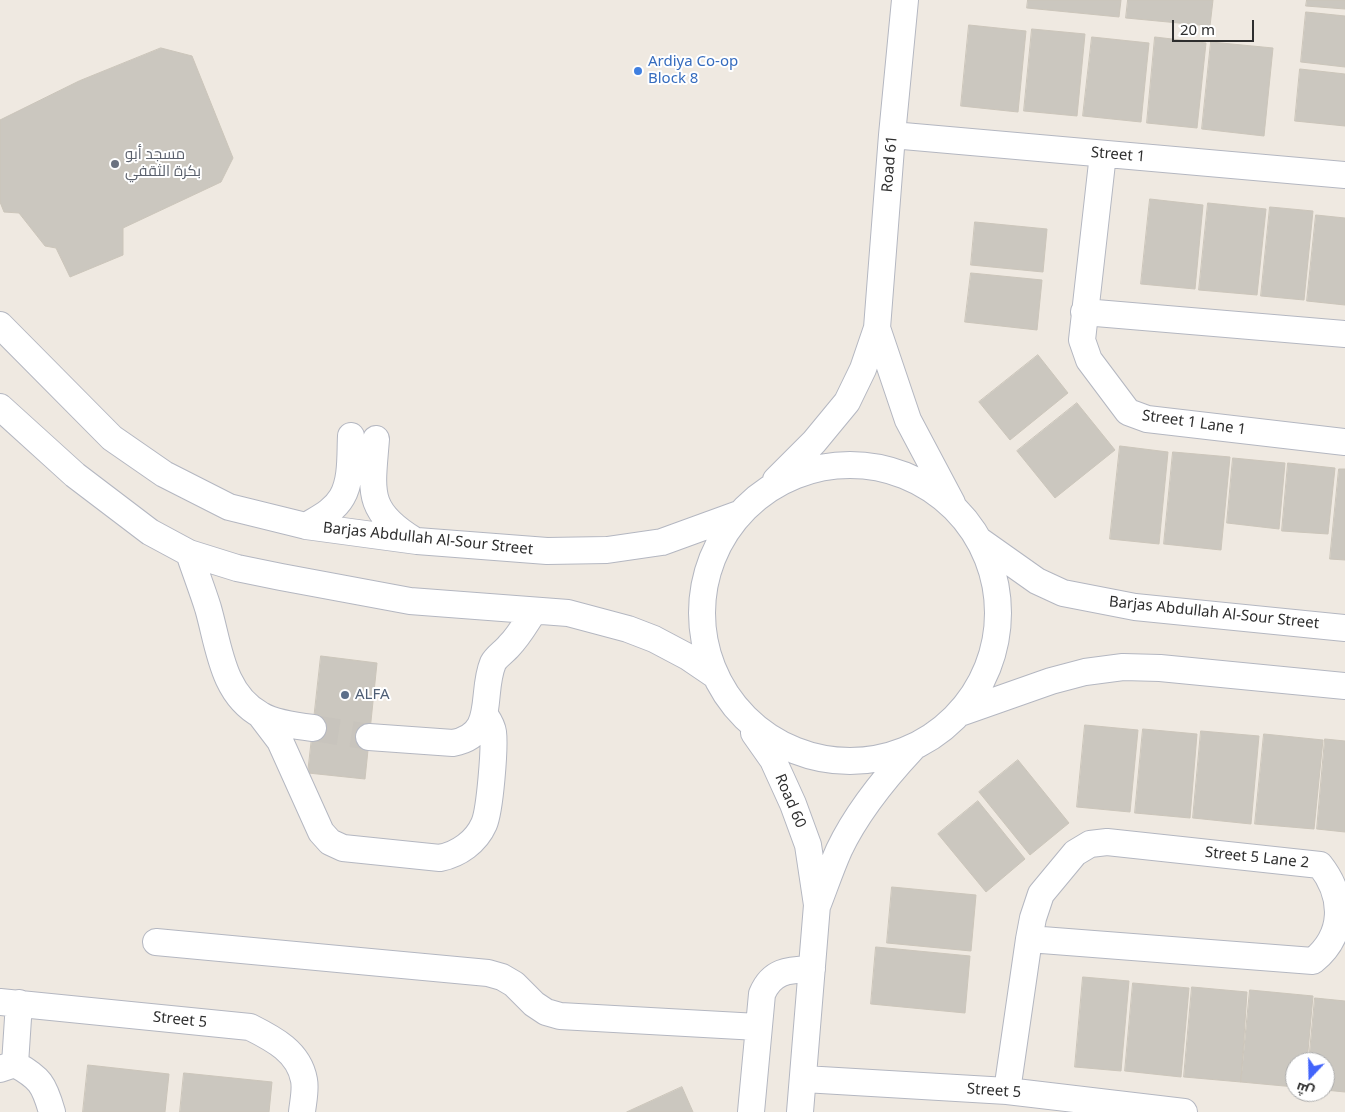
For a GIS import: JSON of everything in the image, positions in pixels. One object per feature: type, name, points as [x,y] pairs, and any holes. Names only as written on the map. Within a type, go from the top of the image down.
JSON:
[{"type":"street","name":"Road 61","points":[[762,494],[814,442],[847,402],[863,369],[877,328],[905,0]]},
{"type":"street","name":"Street 1","points":[[892,135],[1345,175]]},
{"type":"street","name":"Street 1 Lane 1","points":[[1103,154],[1082,340],[1089,360],[1128,412],[1147,419],[1345,442]]},
{"type":"street","points":[[1084,312],[1345,334]]},
{"type":"street","name":"Barjas Abdullah Al-Sour Street","points":[[0,325],[112,438],[164,474],[229,507],[306,526],[417,541],[547,551],[607,550],[662,542],[739,514]]},
{"type":"street","name":"Road 61","points":[[877,328],[908,420],[955,508]]},
{"type":"street","points":[[0,407],[75,476],[150,532],[189,553],[237,568],[410,601],[568,613],[654,638],[688,657],[716,676]]},
{"type":"street","points":[[306,526],[330,511],[342,497],[363,437],[373,484],[374,500],[383,514],[397,529],[417,541]]},
{"type":"street","points":[[846,465],[876,468],[905,476],[932,489],[955,508],[974,532],[988,558],[996,587],[999,617],[996,647],[986,675],[971,701],[951,723],[927,741],[899,754],[870,761],[840,762],[810,756],[782,745],[757,728],[736,707],[716,676],[708,655],[702,625],[703,595],[709,566],[722,539],[739,514],[762,494],[788,479],[816,469],[846,465]]},
{"type":"street","name":"Barjas Abdullah Al-Sour Street","points":[[979,540],[1038,580],[1063,593],[1135,607],[1345,628]]},
{"type":"street","points":[[189,553],[208,609],[225,671],[238,698],[261,716],[280,741],[321,832],[330,842],[343,848],[440,858],[452,855],[466,847],[484,824],[488,808],[493,746],[491,724],[485,715]]},
{"type":"street","points":[[369,737],[443,742],[465,740],[476,732],[485,715],[488,680],[494,661],[509,647],[534,611]]},
{"type":"street","points":[[960,713],[1051,680],[1085,672],[1123,667],[1160,668],[1345,686]]},
{"type":"street","name":"Road 60","points":[[736,707],[773,760],[793,804],[808,844],[818,905],[800,1112]]},
{"type":"street","points":[[261,716],[313,728]]},
{"type":"street","name":"Road 60","points":[[818,905],[840,848],[861,812],[885,779],[913,748]]},
{"type":"street","name":"Street 5 Lane 2","points":[[1007,1091],[1029,939],[1033,918],[1041,894],[1075,853],[1090,844],[1107,842],[1320,865],[1333,876],[1341,891],[1345,907],[1343,924],[1337,939],[1327,952],[1313,961],[1029,939]]},
{"type":"street","points":[[156,942],[488,973],[502,977],[514,984],[534,1004],[546,1012],[560,1016],[758,1027]]},
{"type":"street","points":[[752,1112],[762,994],[771,979],[781,972],[812,969]]},
{"type":"street","points":[[10,1003],[8,1066],[34,1075],[47,1094],[52,1112]]},
{"type":"street","name":"Street 5","points":[[10,1003],[250,1027],[271,1037],[295,1057],[304,1081],[302,1112]]},
{"type":"street","name":"Street 5","points":[[804,1079],[1007,1091],[1184,1112]]},
{"type":"building","points":[[1028,0],[1121,0],[1119,17],[1027,8]]},
{"type":"building","points":[[1128,0],[1213,0],[1210,26],[1126,18]]},
{"type":"building","points":[[1307,0],[1345,0],[1345,9],[1306,6]]},
{"type":"building","points":[[1306,12],[1345,16],[1345,67],[1301,62]]},
{"type":"building","points":[[969,25],[1026,31],[1018,112],[961,106]]},
{"type":"building","points":[[1032,29],[1085,34],[1077,116],[1024,111]]},
{"type":"building","points":[[1092,37],[1149,43],[1141,122],[1083,116]]},
{"type":"building","points":[[1155,37],[1206,43],[1197,128],[1147,123]]},
{"type":"building","points":[[1211,42],[1273,48],[1264,136],[1202,129]]},
{"type":"building","name":"مسجد أبو بكرة الثقفي","points":[[161,48],[192,56],[233,158],[221,182],[123,228],[123,255],[70,277],[56,248],[45,246],[19,213],[4,212],[0,202],[0,120],[79,81]]},
{"type":"building","points":[[1300,69],[1345,74],[1345,126],[1295,121]]},
{"type":"building","points":[[1150,199],[1203,205],[1195,289],[1141,284]]},
{"type":"building","points":[[1208,203],[1266,209],[1257,295],[1199,290]]},
{"type":"building","points":[[1270,207],[1313,211],[1304,300],[1261,296]]},
{"type":"building","points":[[1316,215],[1345,218],[1345,305],[1307,301]]},
{"type":"building","points":[[975,222],[1047,229],[1043,272],[971,265]]},
{"type":"building","points":[[971,273],[1042,280],[1037,330],[965,322]]},
{"type":"building","points":[[1038,355],[1068,393],[1010,440],[979,402]]},
{"type":"building","points":[[1077,403],[1115,450],[1055,498],[1017,451]]},
{"type":"building","points":[[1120,446],[1168,452],[1159,544],[1110,539]]},
{"type":"building","points":[[1173,452],[1230,457],[1221,550],[1164,544]]},
{"type":"building","points":[[1233,458],[1285,463],[1279,529],[1227,523]]},
{"type":"building","points":[[1288,463],[1335,468],[1328,534],[1282,531]]},
{"type":"building","points":[[1339,469],[1345,469],[1345,560],[1330,559]]},
{"type":"building","name":"ALFA","points":[[321,656],[377,663],[365,779],[308,773]]},
{"type":"building","points":[[1085,725],[1138,730],[1130,812],[1077,807]]},
{"type":"building","points":[[1143,729],[1197,734],[1190,818],[1135,813]]},
{"type":"building","points":[[1201,731],[1259,736],[1251,824],[1193,818]]},
{"type":"building","points":[[1264,734],[1323,740],[1314,829],[1255,824]]},
{"type":"building","points":[[1325,739],[1345,741],[1345,832],[1317,829]]},
{"type":"building","points":[[1018,760],[1069,823],[1030,855],[979,792]]},
{"type":"building","points":[[978,801],[1025,859],[986,892],[938,834]]},
{"type":"building","points":[[892,887],[976,895],[971,951],[887,943]]},
{"type":"building","points":[[876,947],[970,956],[965,1013],[871,1004]]},
{"type":"building","points":[[1083,977],[1129,981],[1121,1071],[1075,1067]]},
{"type":"building","points":[[1133,983],[1189,988],[1181,1077],[1125,1071]]},
{"type":"building","points":[[1192,987],[1247,992],[1241,1082],[1184,1077]]},
{"type":"building","points":[[1250,990],[1313,996],[1308,1052],[1285,1052],[1285,1086],[1241,1082]]},
{"type":"building","points":[[1315,998],[1345,1001],[1345,1092],[1335,1091],[1335,1052],[1310,1052]]},
{"type":"building","points":[[88,1065],[169,1074],[165,1112],[83,1112]]},
{"type":"building","points":[[184,1073],[272,1082],[269,1112],[180,1112]]},
{"type":"building","points":[[682,1087],[693,1112],[627,1112]]},
{"type":"tunnel","points":[[313,728],[369,737]]},
{"type":"place","name":"Ardiya Co-op Block 8","points":[[638,71]]},
{"type":"place","name":"مسجد أبو بكرة الثقفي","points":[[115,164]]},
{"type":"place","name":"ALFA","points":[[345,695]]}]
